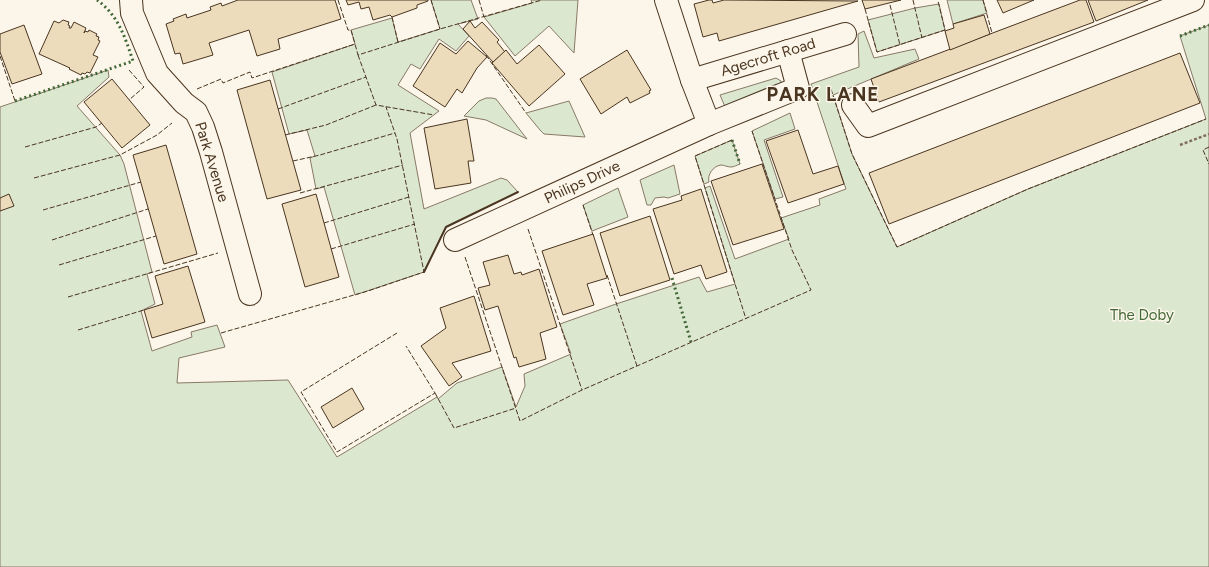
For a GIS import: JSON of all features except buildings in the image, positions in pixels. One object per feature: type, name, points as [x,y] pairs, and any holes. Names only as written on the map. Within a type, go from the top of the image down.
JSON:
[{"type":"street","name":"Park Avenue","points":[[131,0],[132,13],[157,73],[184,103],[196,112],[203,127],[250,294]]},
{"type":"street","points":[[666,0],[692,80],[709,124]]},
{"type":"street","points":[[853,105],[868,126],[1193,0]]},
{"type":"street","name":"Agecroft Road","points":[[692,80],[844,34]]},
{"type":"street","name":"Philips Drive","points":[[455,240],[709,124],[798,88],[788,51]]},
{"type":"path","points":[[1180,145],[1209,134]]},
{"type":"green space","points":[[431,0],[471,0],[478,19],[458,24],[469,36],[456,51],[439,39],[420,69],[411,64],[398,85],[439,111],[410,133],[424,209],[501,178],[507,180],[518,192],[446,227],[424,272],[355,295],[324,187],[316,189],[310,158],[315,156],[307,130],[289,134],[272,72],[355,44],[351,30],[392,18],[398,42],[440,29]]},
{"type":"green space","points":[[531,0],[578,0],[574,53],[549,26],[515,56],[484,17],[532,3]]},
{"type":"green space","points":[[947,0],[983,0],[987,13],[953,24]]},
{"type":"green space","points":[[939,4],[945,30],[877,52],[868,20],[915,8]]},
{"type":"green space","name":"The Doby","points":[[1209,25],[1209,567],[0,567],[0,107],[108,70],[109,77],[77,106],[120,155],[124,164],[152,272],[147,274],[155,304],[141,311],[152,351],[192,337],[191,332],[217,325],[225,347],[179,358],[177,383],[288,380],[337,457],[437,397],[438,399],[457,383],[502,367],[516,407],[525,386],[524,374],[571,354],[560,324],[699,277],[707,292],[735,284],[705,188],[710,186],[735,259],[789,239],[781,218],[820,205],[819,199],[846,189],[811,84],[859,67],[858,34],[864,31],[874,58],[915,49],[919,59],[833,95],[852,154],[897,247],[1028,189],[1206,119],[1180,36]]},
{"type":"green space","points":[[776,78],[781,81],[781,83],[726,109],[720,95]]},
{"type":"green space","points":[[486,98],[496,99],[527,139],[486,120],[464,116],[479,101]]},
{"type":"green space","points":[[569,101],[585,137],[544,134],[526,113]]},
{"type":"green space","points":[[790,113],[795,129],[764,140],[783,197],[775,199],[752,131]]},
{"type":"green space","points":[[732,140],[740,164],[732,167],[721,165],[715,167],[710,174],[709,182],[704,184],[695,156]]},
{"type":"green space","points":[[674,165],[680,194],[668,198],[655,198],[651,205],[647,205],[640,180]]},
{"type":"green space","points":[[618,188],[628,217],[592,231],[583,205]]},
{"type":"hedge","points":[[15,101],[133,61],[124,35],[116,20],[97,0]]},
{"type":"hedge","points":[[1180,36],[1209,25]]},
{"type":"hedge","points":[[732,140],[740,164]]},
{"type":"hedge","points":[[672,278],[691,342]]},
{"type":"fence","points":[[338,0],[348,30],[351,30],[355,44]]},
{"type":"fence","points":[[431,0],[440,29]]},
{"type":"fence","points":[[479,0],[484,17]]},
{"type":"fence","points":[[197,89],[221,79],[223,83],[250,72],[252,78],[355,44],[358,55],[440,29],[542,0]]},
{"type":"fence","points":[[913,0],[922,38]]},
{"type":"fence","points":[[983,0],[992,33]]},
{"type":"fence","points":[[865,9],[877,52],[945,30],[938,1]]},
{"type":"fence","points":[[890,5],[900,45]]},
{"type":"fence","points":[[392,17],[398,42]]},
{"type":"fence","points":[[358,55],[376,105],[434,115]]},
{"type":"fence","points":[[486,55],[526,113]]},
{"type":"fence","points":[[0,56],[15,101]]},
{"type":"fence","points":[[129,70],[144,87],[129,100]]},
{"type":"fence","points":[[278,109],[366,77]]},
{"type":"fence","points":[[831,89],[852,154],[897,247],[1028,189],[1206,119]]},
{"type":"fence","points":[[285,135],[326,125],[376,105]]},
{"type":"fence","points":[[221,333],[368,291],[424,272],[397,139],[386,107]]},
{"type":"fence","points":[[25,147],[96,127],[102,123]]},
{"type":"fence","points":[[34,178],[120,155],[157,135],[172,123]]},
{"type":"fence","points":[[465,257],[520,421],[582,390],[811,290],[792,250],[752,131]]},
{"type":"fence","points":[[293,161],[320,155],[395,133]]},
{"type":"fence","points":[[732,140],[695,156],[746,319]]},
{"type":"fence","points":[[1209,147],[1203,150],[1209,164]]},
{"type":"fence","points":[[300,193],[403,165]]},
{"type":"fence","points":[[43,210],[141,182]]},
{"type":"fence","points":[[324,223],[409,197]]},
{"type":"fence","points":[[583,205],[593,235]]},
{"type":"fence","points":[[52,240],[148,209]]},
{"type":"fence","points":[[331,249],[415,224]]},
{"type":"fence","points":[[528,229],[582,390]]},
{"type":"fence","points":[[59,265],[156,236]]},
{"type":"fence","points":[[68,297],[218,253]]},
{"type":"fence","points":[[607,275],[637,366]]},
{"type":"fence","points":[[78,330],[144,310]]},
{"type":"fence","points":[[397,333],[301,392],[337,452],[435,393],[406,346]]},
{"type":"fence","points":[[435,393],[454,428],[516,408]]},
{"type":"wall","points":[[424,272],[446,227],[518,192]]},
{"type":"district","name":"PARK LANE","points":[[823,94]]}]
